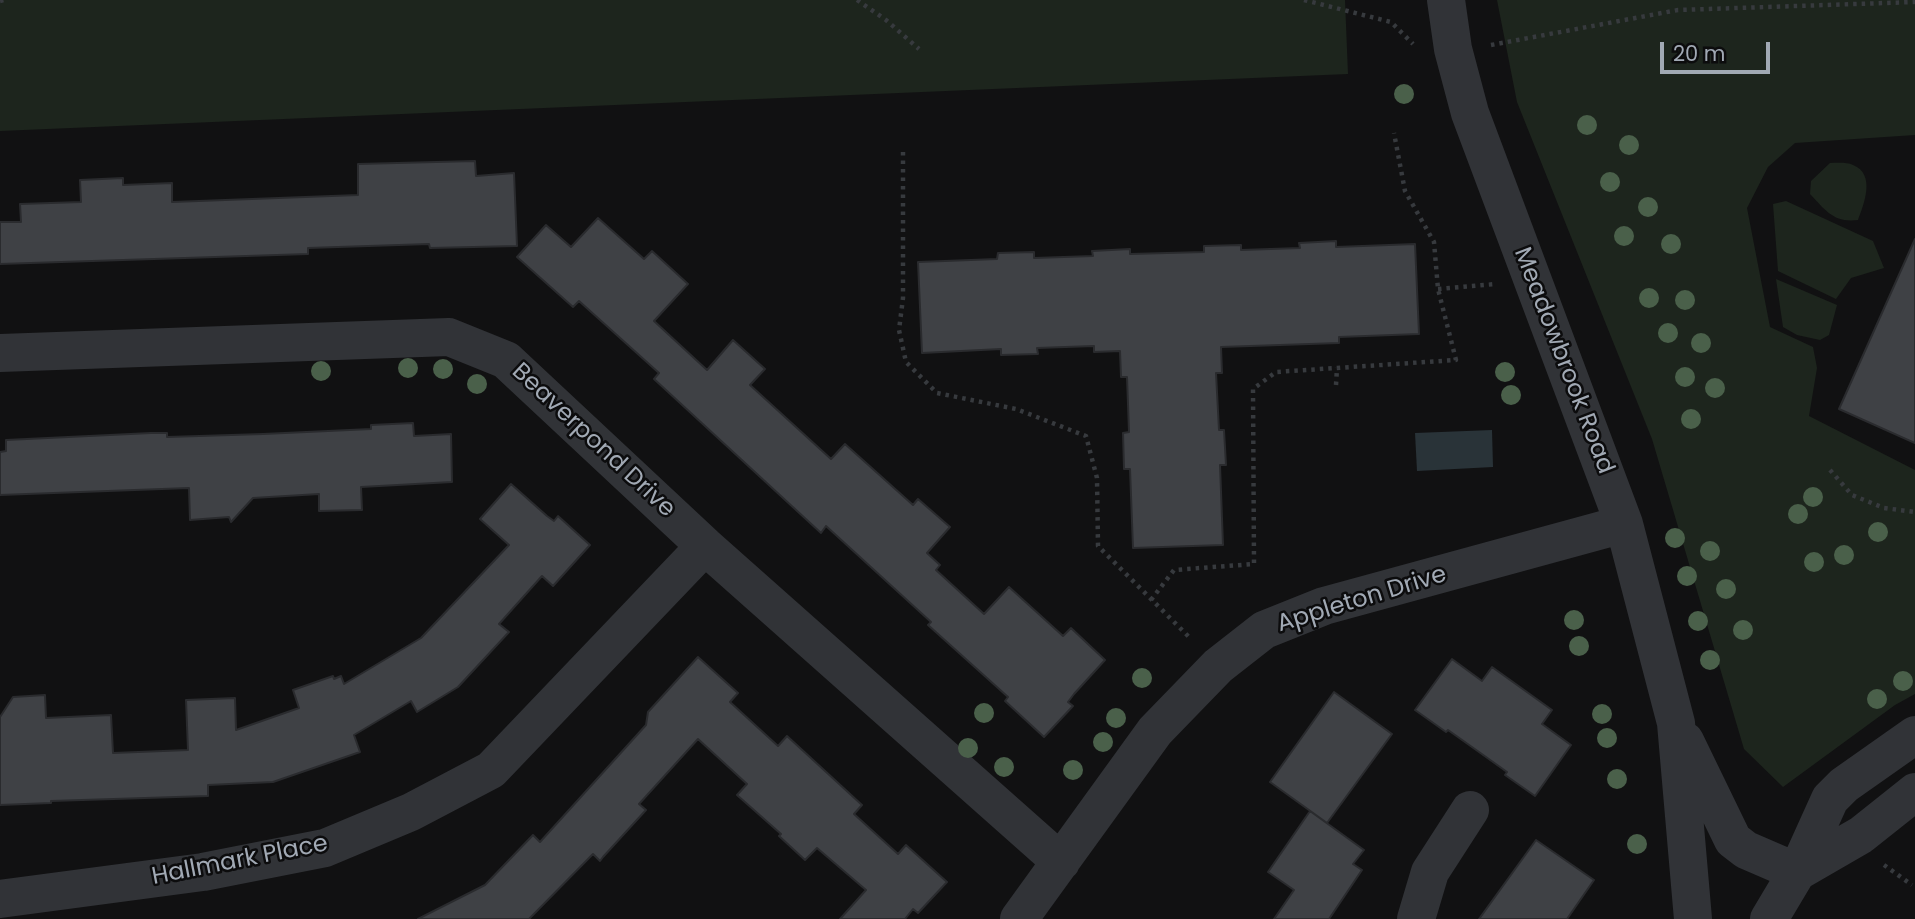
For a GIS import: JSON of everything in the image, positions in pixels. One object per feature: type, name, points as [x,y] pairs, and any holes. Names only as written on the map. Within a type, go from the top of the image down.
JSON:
[{"type":"street","name":"Meadowbrook Road","points":[[1446,0],[1453,48],[1470,113],[1624,524],[1676,723],[1693,919]]},
{"type":"street","name":"Beaverpond Drive","points":[[0,353],[449,337],[506,360],[705,545],[1061,862]]},
{"type":"street","name":"Appleton Drive","points":[[1019,919],[1155,731],[1218,667],[1264,630],[1324,606],[1624,524]]},
{"type":"street","name":"Hallmark Place","points":[[0,899],[203,872],[325,848],[411,812],[491,771],[705,545]]},
{"type":"street","name":"Meadowbrook Road","points":[[1676,723],[1734,840],[1746,850],[1797,872]]},
{"type":"street","points":[[1769,919],[1797,872],[1830,799],[1844,785],[1915,735]]},
{"type":"street","points":[[1797,872],[1861,835],[1915,792]]},
{"type":"street","points":[[1416,919],[1430,872],[1470,810]]},
{"type":"path","points":[[857,0],[886,20],[919,49]]},
{"type":"path","points":[[1304,0],[1391,22],[1417,49]]},
{"type":"path","points":[[1483,46],[1678,10],[1915,2]]},
{"type":"path","points":[[1151,600],[1174,570],[1254,564],[1254,389],[1276,372],[1456,360],[1438,289],[1434,243],[1405,191],[1394,133]]},
{"type":"path","points":[[903,152],[903,298],[899,330],[906,362],[937,393],[1016,409],[1086,436],[1097,478],[1098,546],[1218,667]]},
{"type":"path","points":[[1438,289],[1499,284]]},
{"type":"path","points":[[1336,384],[1337,369]]},
{"type":"path","points":[[1830,470],[1852,495],[1884,508],[1915,512]]},
{"type":"path","points":[[1879,861],[1912,885]]},
{"type":"shaded area","points":[[0,0],[1345,0],[1348,74],[0,131]]},
{"type":"shaded area","points":[[1497,0],[1915,0],[1915,135],[1795,143],[1768,167],[1747,208],[1770,327],[1813,347],[1817,368],[1809,416],[1915,470],[1915,694],[1895,705],[1783,787],[1744,749],[1652,439],[1517,102]]},
{"type":"shaded area","points":[[1830,163],[1851,164],[1864,175],[1866,190],[1858,220],[1836,218],[1810,194],[1811,181]]},
{"type":"shaded area","points":[[1786,201],[1873,241],[1884,268],[1851,278],[1836,299],[1778,271],[1773,204]]},
{"type":"shaded area","points":[[1776,279],[1837,305],[1829,335],[1820,340],[1797,335],[1783,327]]},
{"type":"shaded area","points":[[1492,430],[1493,467],[1417,471],[1415,433]]},
{"type":"building","points":[[475,161],[476,176],[514,173],[517,246],[430,248],[429,244],[308,248],[308,254],[0,264],[0,222],[21,222],[20,204],[81,202],[80,180],[123,178],[123,185],[172,183],[172,202],[358,195],[358,164]]},
{"type":"building","points":[[598,218],[644,259],[652,251],[688,284],[654,321],[707,370],[733,340],[765,369],[750,385],[831,459],[845,444],[913,505],[918,499],[950,527],[927,553],[940,565],[936,570],[984,614],[1009,587],[1063,636],[1071,628],[1105,660],[1068,702],[1073,706],[1044,737],[1005,701],[1008,697],[928,625],[931,622],[826,526],[821,533],[654,379],[659,373],[579,301],[573,307],[517,257],[546,225],[571,247]]},
{"type":"building","points":[[1915,239],[1915,443],[1839,409]]},
{"type":"building","points":[[1336,241],[1336,247],[1415,244],[1419,334],[1339,337],[1339,343],[1221,347],[1222,373],[1216,373],[1219,430],[1224,430],[1226,465],[1220,465],[1223,545],[1133,548],[1130,469],[1124,469],[1123,433],[1129,432],[1127,377],[1121,377],[1120,351],[1094,352],[1094,346],[1037,348],[1038,354],[1001,355],[1001,349],[922,353],[918,262],[997,259],[998,253],[1034,252],[1034,258],[1093,256],[1092,251],[1130,249],[1130,254],[1204,252],[1204,246],[1241,245],[1241,250],[1300,248],[1299,243]]},
{"type":"building","points":[[413,423],[414,436],[451,434],[452,482],[361,487],[362,510],[319,511],[319,494],[253,498],[231,522],[229,517],[190,520],[189,488],[0,495],[0,452],[6,451],[6,440],[151,433],[167,433],[167,437],[263,434],[371,429],[371,425]]},
{"type":"building","points":[[511,484],[554,521],[558,516],[590,545],[553,586],[542,576],[499,624],[509,632],[458,687],[417,712],[411,701],[354,735],[360,752],[273,782],[208,785],[208,796],[0,805],[0,717],[13,697],[45,695],[46,718],[111,715],[113,753],[188,750],[186,700],[235,698],[236,730],[299,708],[293,690],[333,676],[334,679],[341,676],[344,684],[421,638],[509,545],[480,519]]},
{"type":"building","points":[[698,657],[738,693],[730,702],[778,746],[787,736],[862,805],[854,814],[898,854],[906,845],[947,882],[918,913],[913,909],[905,919],[840,919],[866,890],[817,848],[805,860],[779,836],[781,834],[737,795],[747,784],[698,739],[639,804],[646,810],[600,861],[593,854],[529,919],[418,919],[485,885],[533,835],[540,842],[646,725],[648,712]]},
{"type":"building","points":[[1452,659],[1482,681],[1492,667],[1552,710],[1542,724],[1571,745],[1535,796],[1505,775],[1507,772],[1415,710]]},
{"type":"building","points":[[1334,692],[1392,734],[1327,823],[1270,782]]},
{"type":"building","points":[[1310,811],[1364,850],[1353,864],[1362,870],[1329,919],[1274,919],[1294,890],[1268,872]]},
{"type":"building","points":[[1536,840],[1594,880],[1567,919],[1479,919]]}]
